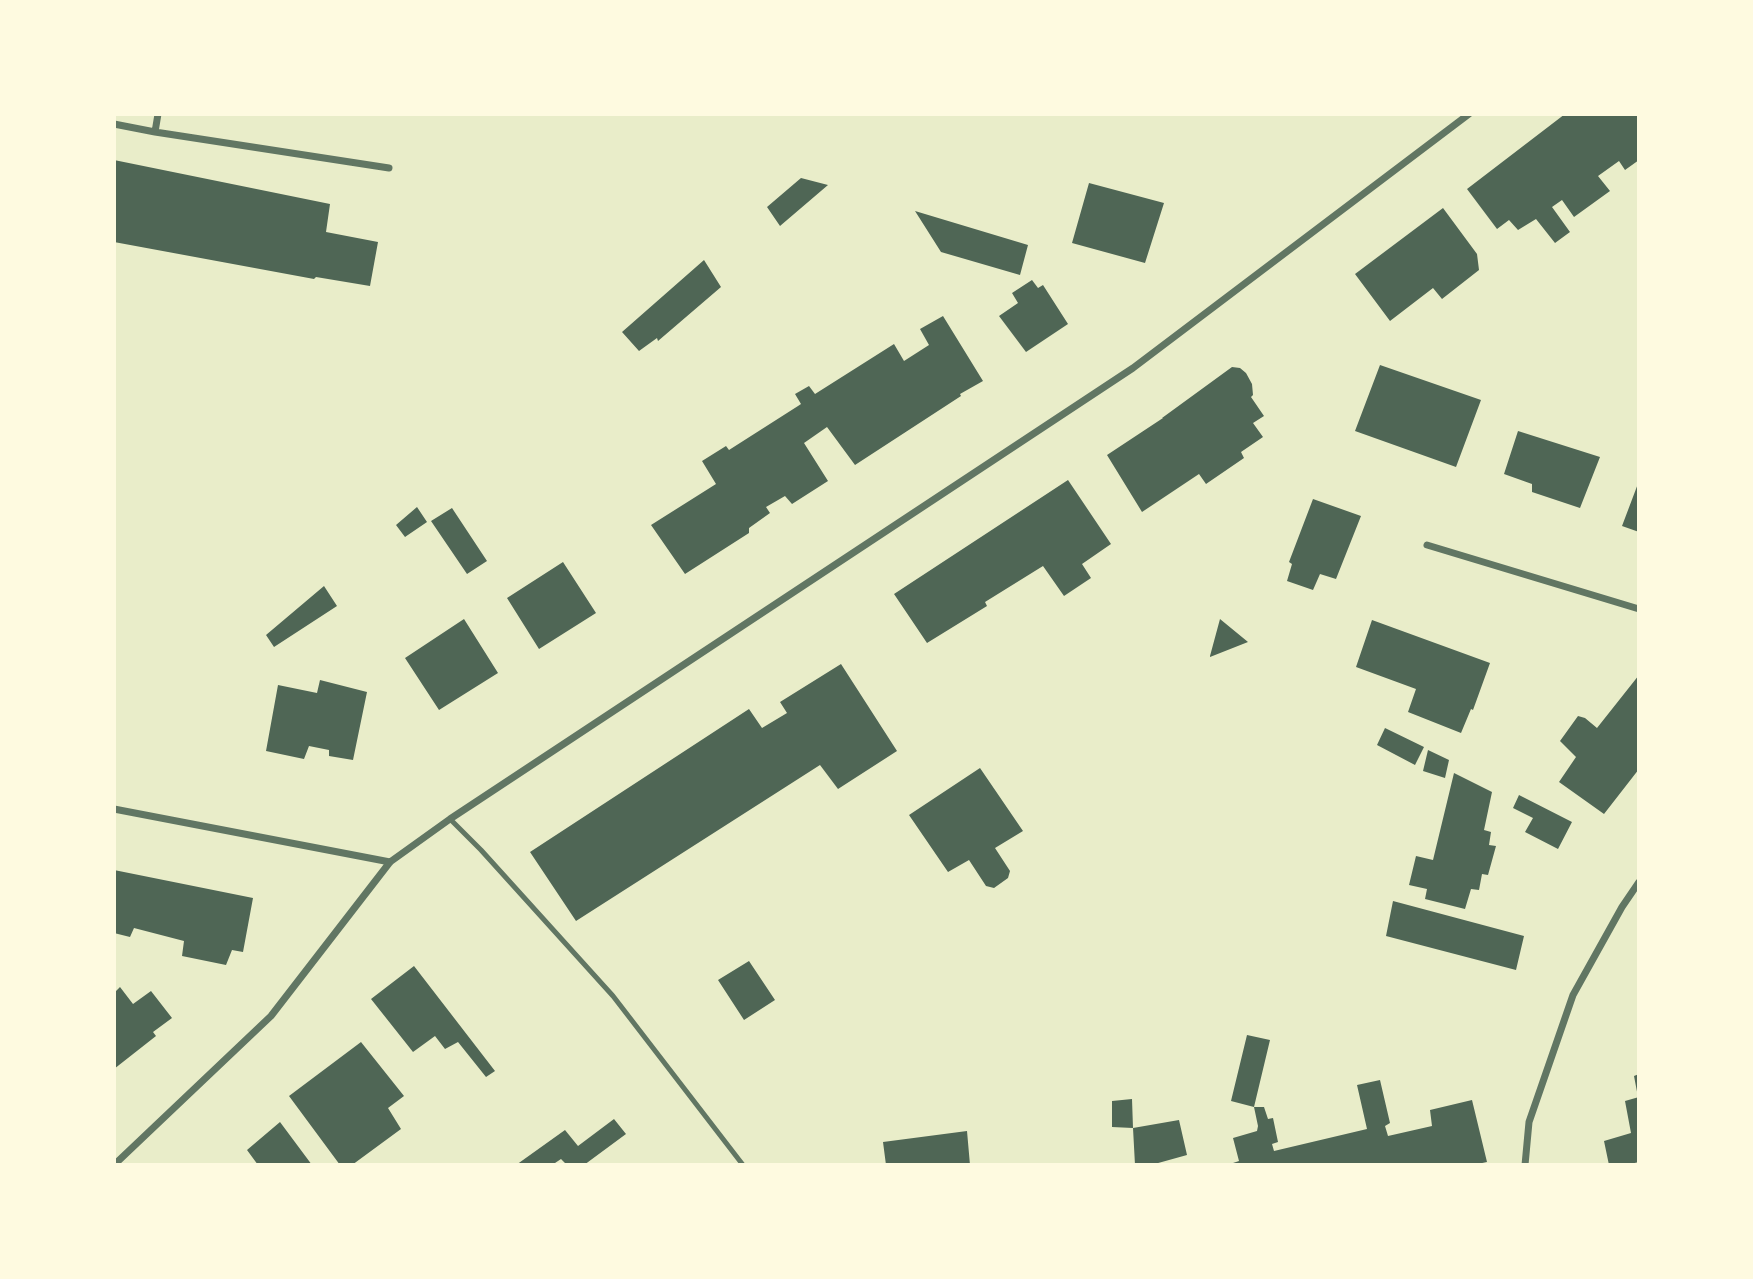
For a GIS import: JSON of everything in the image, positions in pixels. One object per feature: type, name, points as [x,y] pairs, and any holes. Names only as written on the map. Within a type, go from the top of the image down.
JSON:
[{"type":"street","points":[[155,132],[158,114]]},
{"type":"street","points":[[114,1165],[271,1016],[390,862],[450,819],[1133,368],[1469,114]]},
{"type":"street","points":[[114,124],[389,168]]},
{"type":"street","points":[[1427,545],[1639,609]]},
{"type":"street","points":[[114,809],[390,862]]},
{"type":"street","points":[[1525,1165],[1529,1122],[1573,995],[1639,882]]},
{"type":"lane","points":[[450,819],[613,996],[743,1165]]},
{"type":"building","points":[[1565,114],[1639,114],[1639,160],[1625,170],[1619,161],[1598,176],[1610,191],[1574,217],[1562,200],[1552,207],[1570,232],[1555,243],[1536,219],[1518,230],[1509,220],[1497,229],[1467,189]]},
{"type":"building","points":[[114,160],[330,204],[326,232],[378,242],[370,286],[316,277],[314,279],[114,242]]},
{"type":"building","points":[[801,178],[828,185],[780,226],[767,207]]},
{"type":"building","points":[[1089,183],[1164,203],[1145,263],[1072,243]]},
{"type":"building","points":[[1443,208],[1477,254],[1479,270],[1442,299],[1433,288],[1390,321],[1355,274]]},
{"type":"building","points":[[915,211],[1028,245],[1020,275],[941,252]]},
{"type":"building","points":[[704,260],[721,287],[658,341],[657,338],[639,351],[622,332]]},
{"type":"building","points":[[1032,280],[1038,288],[1043,285],[1068,324],[1026,352],[999,316],[1018,303],[1012,293]]},
{"type":"building","points":[[943,316],[983,381],[855,465],[827,427],[804,443],[828,481],[792,504],[785,496],[766,507],[770,513],[749,528],[749,533],[685,574],[651,525],[716,484],[702,461],[726,446],[729,450],[801,404],[795,394],[809,386],[815,394],[894,344],[904,361],[929,345],[920,329]]},
{"type":"building","points":[[1380,365],[1481,400],[1456,467],[1355,431]]},
{"type":"building","points":[[1232,367],[1240,368],[1246,373],[1252,384],[1251,397],[1264,416],[1253,423],[1263,437],[1241,452],[1244,458],[1206,484],[1199,474],[1142,512],[1107,455]]},
{"type":"building","points":[[1518,431],[1600,457],[1580,508],[1532,492],[1532,484],[1504,474]]},
{"type":"building","points":[[1068,480],[1111,544],[1082,564],[1091,578],[1064,596],[1043,566],[985,602],[987,606],[927,643],[894,594]]},
{"type":"building","points":[[1639,481],[1639,532],[1622,526]]},
{"type":"building","points":[[1313,499],[1361,516],[1336,579],[1320,574],[1313,590],[1287,581],[1292,564],[1289,562]]},
{"type":"building","points":[[417,507],[427,522],[405,537],[396,525]]},
{"type":"building","points":[[452,508],[487,561],[467,574],[431,521]]},
{"type":"building","points":[[563,562],[596,613],[539,649],[507,598]]},
{"type":"building","points":[[324,586],[337,606],[274,647],[266,635]]},
{"type":"building","points":[[464,619],[498,673],[439,710],[405,658]]},
{"type":"building","points":[[1220,619],[1248,642],[1210,657],[1210,656]]},
{"type":"building","points":[[1372,620],[1490,663],[1473,710],[1471,709],[1461,733],[1408,712],[1416,689],[1356,667]]},
{"type":"building","points":[[841,664],[897,751],[838,789],[820,765],[576,921],[530,852],[749,709],[762,728],[787,713],[780,702]]},
{"type":"building","points":[[1639,675],[1639,769],[1604,814],[1559,782],[1576,757],[1560,741],[1578,716],[1597,728]]},
{"type":"building","points":[[320,680],[367,692],[353,760],[329,756],[329,750],[309,746],[304,759],[266,751],[278,685],[317,693]]},
{"type":"building","points":[[1385,728],[1424,747],[1415,765],[1377,745]]},
{"type":"building","points":[[1428,750],[1449,760],[1445,778],[1423,771]]},
{"type":"building","points":[[980,768],[1023,831],[995,848],[1010,871],[1008,878],[994,888],[986,886],[969,860],[948,872],[909,815]]},
{"type":"building","points":[[1454,773],[1492,792],[1484,830],[1491,832],[1489,845],[1496,846],[1488,875],[1482,874],[1479,890],[1471,889],[1465,909],[1425,899],[1427,889],[1409,885],[1416,856],[1433,860]]},
{"type":"building","points":[[1519,795],[1572,822],[1558,849],[1525,832],[1533,818],[1513,808]]},
{"type":"building","points":[[114,870],[253,898],[243,952],[232,950],[226,965],[182,956],[184,941],[134,928],[130,937],[114,933]]},
{"type":"building","points":[[1393,901],[1524,936],[1516,970],[1386,936]]},
{"type":"building","points":[[749,961],[775,1000],[744,1020],[718,980]]},
{"type":"building","points":[[414,966],[495,1071],[486,1077],[458,1042],[445,1049],[435,1036],[413,1052],[371,999]]},
{"type":"building","points":[[120,987],[133,1004],[151,991],[172,1018],[153,1032],[156,1036],[114,1069],[114,993]]},
{"type":"building","points":[[1247,1035],[1270,1040],[1254,1107],[1231,1101]]},
{"type":"building","points":[[361,1042],[404,1096],[388,1108],[401,1129],[352,1165],[340,1165],[289,1096]]},
{"type":"building","points":[[1639,1074],[1639,1097],[1638,1097],[1634,1076]]},
{"type":"building","points":[[1380,1080],[1390,1123],[1385,1126],[1388,1136],[1432,1126],[1430,1110],[1472,1100],[1487,1162],[1473,1165],[1227,1165],[1239,1161],[1233,1138],[1257,1131],[1254,1107],[1264,1107],[1268,1119],[1273,1118],[1278,1142],[1272,1144],[1274,1151],[1367,1129],[1357,1085]]},
{"type":"building","points":[[1639,1097],[1639,1162],[1609,1165],[1604,1141],[1631,1133],[1625,1101]]},
{"type":"building","points":[[1132,1099],[1133,1128],[1112,1127],[1112,1101]]},
{"type":"building","points":[[614,1119],[626,1134],[584,1165],[567,1165],[561,1159],[552,1165],[516,1165],[565,1130],[578,1146]]},
{"type":"building","points":[[1179,1120],[1187,1155],[1151,1165],[1135,1165],[1133,1128]]},
{"type":"building","points":[[280,1122],[312,1165],[258,1165],[247,1150]]},
{"type":"building","points":[[967,1131],[970,1165],[886,1165],[883,1142]]}]
